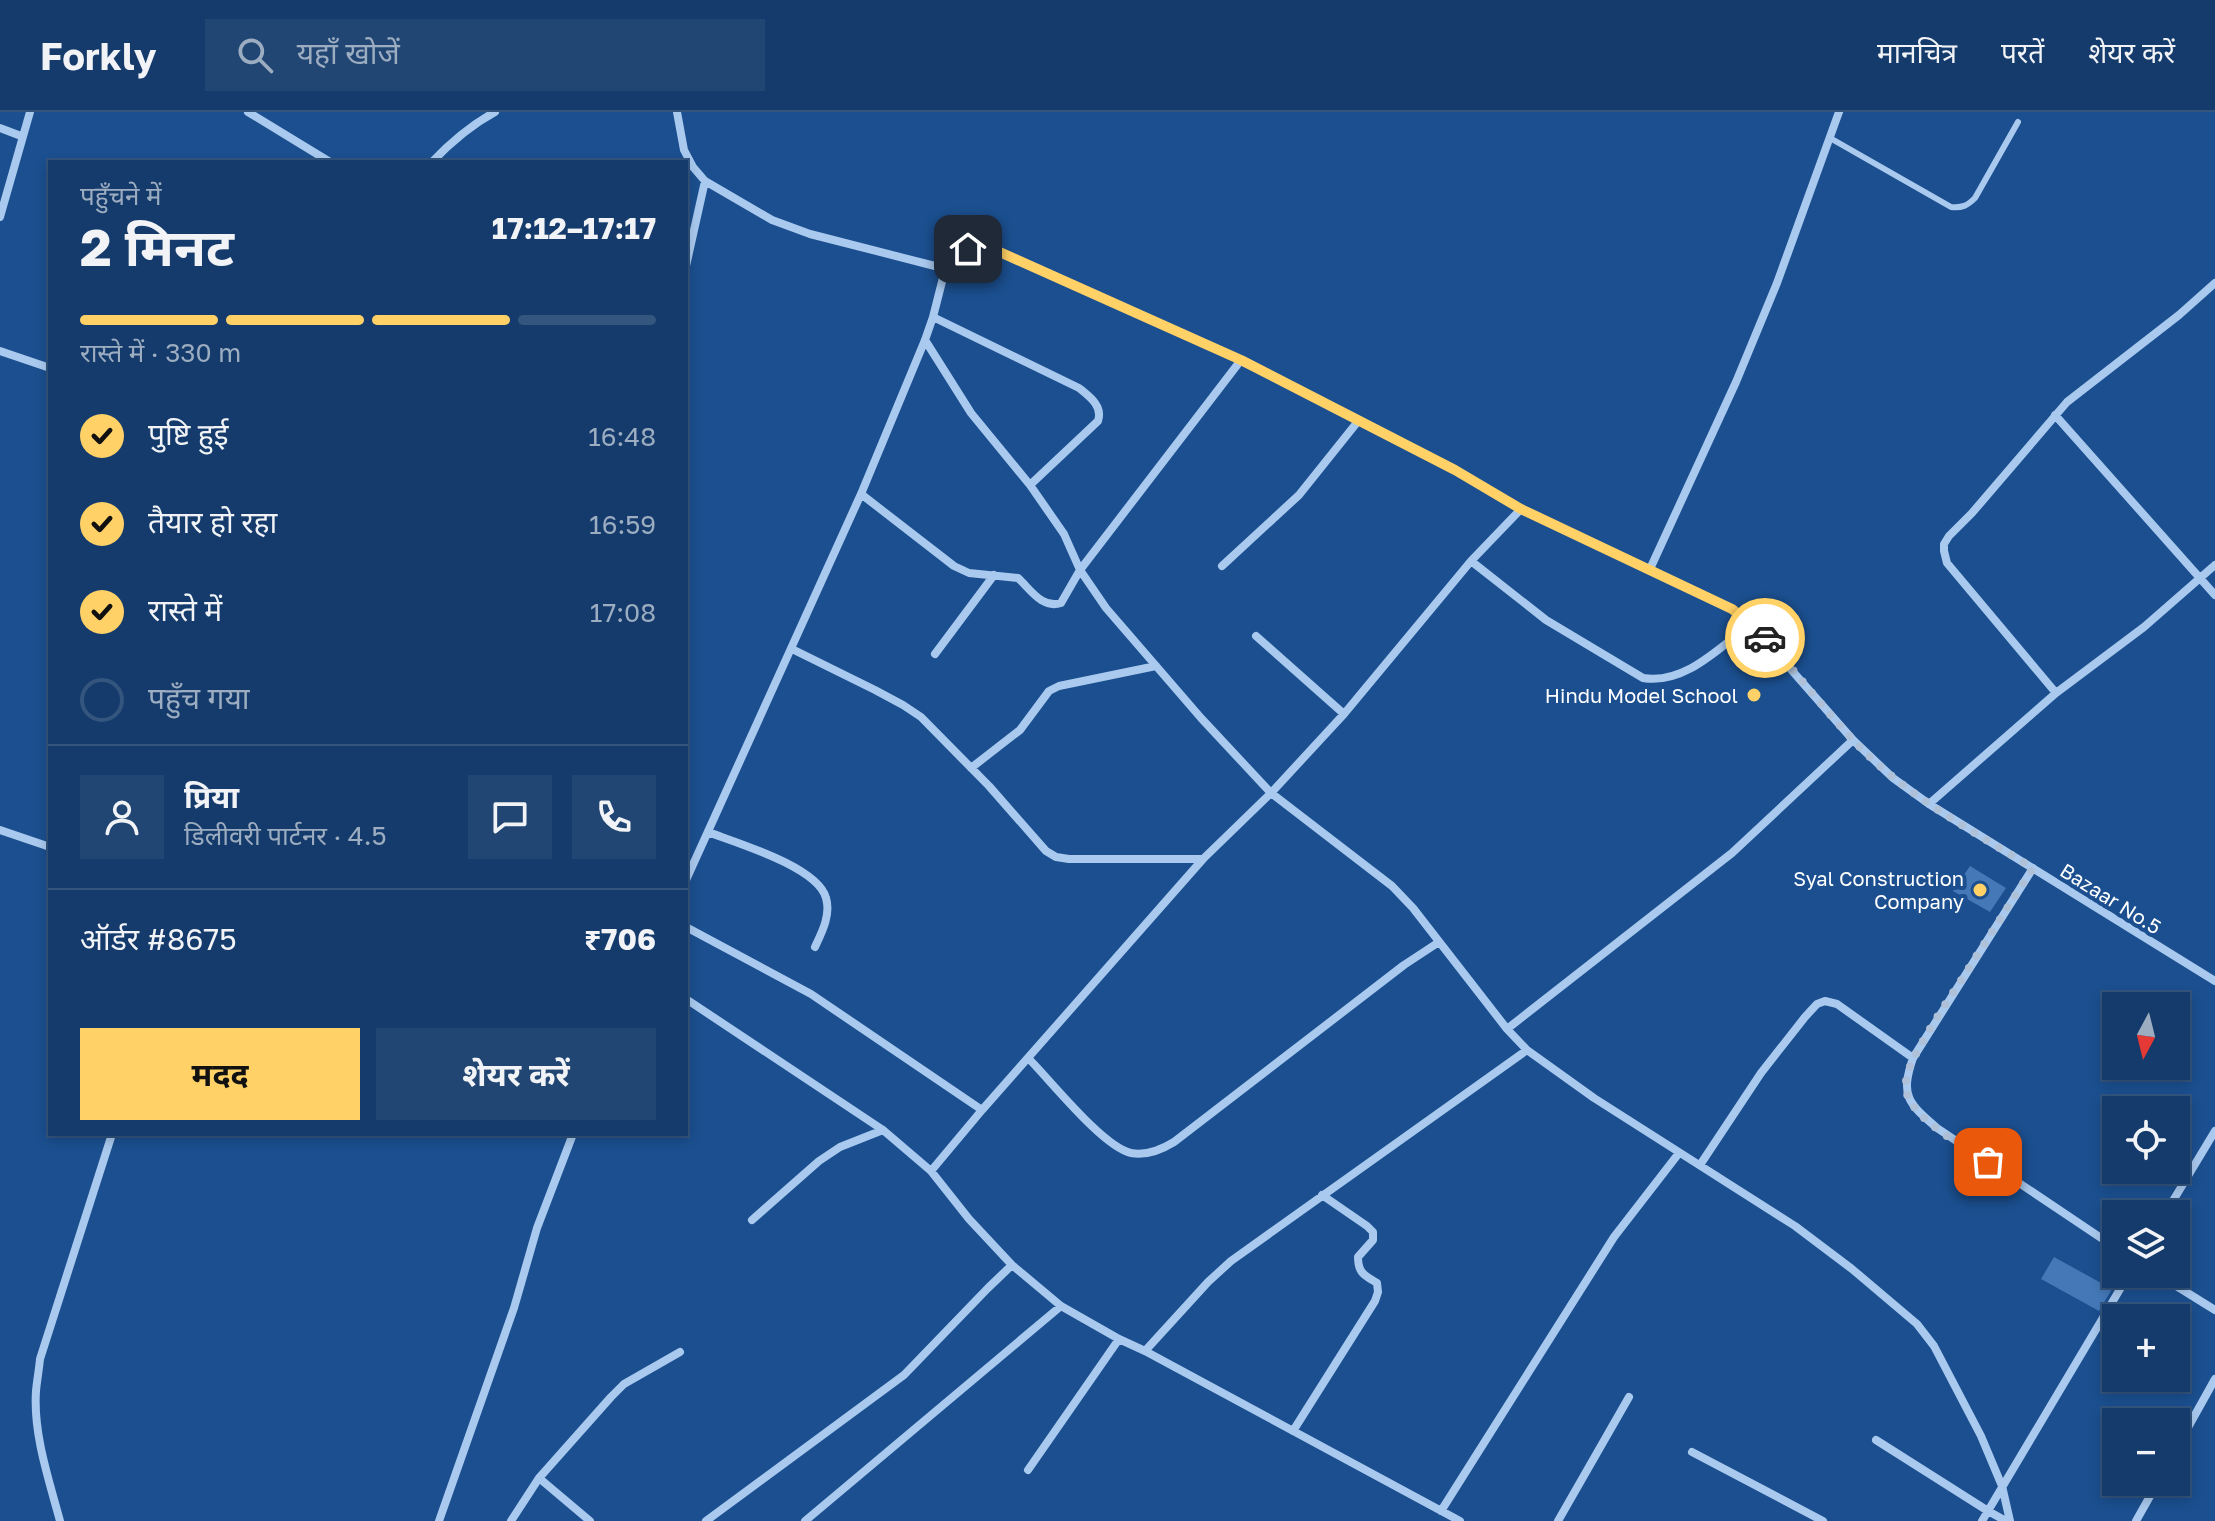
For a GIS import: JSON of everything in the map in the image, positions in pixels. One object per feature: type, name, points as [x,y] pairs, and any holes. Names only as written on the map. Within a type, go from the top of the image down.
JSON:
[{"type":"street","points":[[0,217],[30,112]]},
{"type":"street","points":[[248,112],[327,160]]},
{"type":"street","points":[[434,160],[464,132],[495,112]]},
{"type":"street","points":[[677,112],[684,150],[705,181],[772,220],[810,234],[935,266],[946,266],[925,340],[861,494],[688,876]]},
{"type":"street","points":[[1650,569],[1736,382],[1777,283],[1839,112]]},
{"type":"street","points":[[0,128],[21,136]]},
{"type":"street","points":[[688,257],[705,181]]},
{"type":"street","name":"Bazaar No.5","points":[[946,266],[975,245],[984,245],[1241,360],[1455,470],[1570,534],[1732,609],[1751,624],[1853,740],[1893,778],[1929,804],[2215,981]]},
{"type":"street","points":[[2056,693],[1947,563],[1944,544],[2067,402],[2215,283]]},
{"type":"street","points":[[933,317],[1079,388],[1097,405],[1101,413],[1098,421],[1030,485]]},
{"type":"street","points":[[925,340],[971,413],[1030,485],[1064,534],[1080,570],[1106,608],[1271,793],[1392,886],[1413,908],[1507,1029],[1527,1050],[1594,1098],[1795,1226],[1917,1324],[1934,1346],[1981,1436],[2002,1486],[2008,1521]]},
{"type":"street","points":[[0,351],[48,367]]},
{"type":"street","points":[[861,494],[954,566],[969,573],[1018,578],[1042,602],[1053,606],[1061,603],[1080,570],[1241,360]]},
{"type":"street","points":[[2055,415],[2215,595]]},
{"type":"street","points":[[1222,566],[1299,495],[1359,420]]},
{"type":"street","points":[[931,1171],[1203,859],[1271,793],[1344,714],[1471,561],[1521,509]]},
{"type":"street","points":[[1471,561],[1546,620],[1643,678],[1656,680],[1686,672],[1751,624]]},
{"type":"street","points":[[1929,804],[2056,693],[2144,627],[2215,565]]},
{"type":"street","points":[[935,654],[994,575]]},
{"type":"street","points":[[1256,636],[1344,714]]},
{"type":"street","points":[[792,649],[921,717],[1046,851],[1056,857],[1203,859]]},
{"type":"street","points":[[971,768],[1020,730],[1049,691],[1059,686],[1156,666]]},
{"type":"street","points":[[1507,1029],[1732,853],[1853,740]]},
{"type":"street","points":[[0,830],[48,846]]},
{"type":"street","points":[[708,832],[792,865],[823,889],[828,912],[815,947]]},
{"type":"street","points":[[2033,868],[1913,1058],[1905,1089],[1920,1114],[1937,1128],[2102,1239]]},
{"type":"street","points":[[688,928],[811,994],[982,1110]]},
{"type":"street","points":[[1029,1059],[1104,1138],[1131,1153],[1158,1151],[1174,1142],[1404,965],[1439,942]]},
{"type":"street","points":[[688,1000],[883,1130],[931,1171],[969,1219],[1012,1265],[1061,1306],[1460,1521]]},
{"type":"street","points":[[1700,1165],[1761,1073],[1817,1004],[1825,1001],[1837,1004],[1913,1058]]},
{"type":"street","points":[[1145,1351],[1231,1261],[1527,1050]]},
{"type":"street","points":[[752,1220],[819,1161],[840,1147],[883,1130]]},
{"type":"street","points":[[2173,1200],[2215,1131]]},
{"type":"street","points":[[60,1521],[37,1419],[40,1359],[111,1136]]},
{"type":"street","points":[[439,1521],[509,1323],[537,1228],[572,1136]]},
{"type":"street","points":[[1441,1511],[1614,1237],[1679,1153]]},
{"type":"street","points":[[1293,1431],[1378,1292],[1377,1283],[1358,1267],[1358,1257],[1373,1240],[1373,1232],[1322,1195]]},
{"type":"street","points":[[706,1521],[904,1375],[1012,1265]]},
{"type":"street","points":[[1982,1521],[2121,1288]]},
{"type":"street","points":[[2180,1288],[2215,1310]]},
{"type":"street","points":[[809,1520],[1061,1306]]},
{"type":"street","points":[[1028,1470],[1119,1339]]},
{"type":"street","points":[[511,1521],[539,1478],[624,1384],[680,1352]]},
{"type":"street","points":[[2190,1424],[2215,1379]]},
{"type":"street","points":[[1558,1521],[1629,1397]]},
{"type":"street","points":[[1876,1440],[2008,1521]]},
{"type":"street","points":[[1692,1452],[1823,1521]]},
{"type":"street","points":[[539,1478],[590,1521]]},
{"type":"street","points":[[2136,1521],[2150,1496]]},
{"type":"lane","points":[[1830,138],[1951,207],[1961,208],[1975,198],[2018,122]]},
{"type":"building","name":"Syal Construction Company","points":[[1970,866],[2006,888],[1990,912],[1953,891]]},
{"type":"building","points":[[2054,1257],[2102,1283],[2102,1288],[2112,1289],[2099,1311],[2041,1279]]},
{"type":"way so far","points":[[1765,638],[1853,740],[1893,778],[1929,804],[2033,868],[1913,1058],[1905,1089],[1920,1114],[1988,1162]]},
{"type":"place","name":"Hindu Model School","points":[[1754,695]]},
{"type":"place","name":"Syal Construction Company","points":[[1980,890]]},
{"type":"route","points":[[968,249],[984,245],[1241,360],[1455,470],[1570,534],[1732,609],[1765,638]]}]
